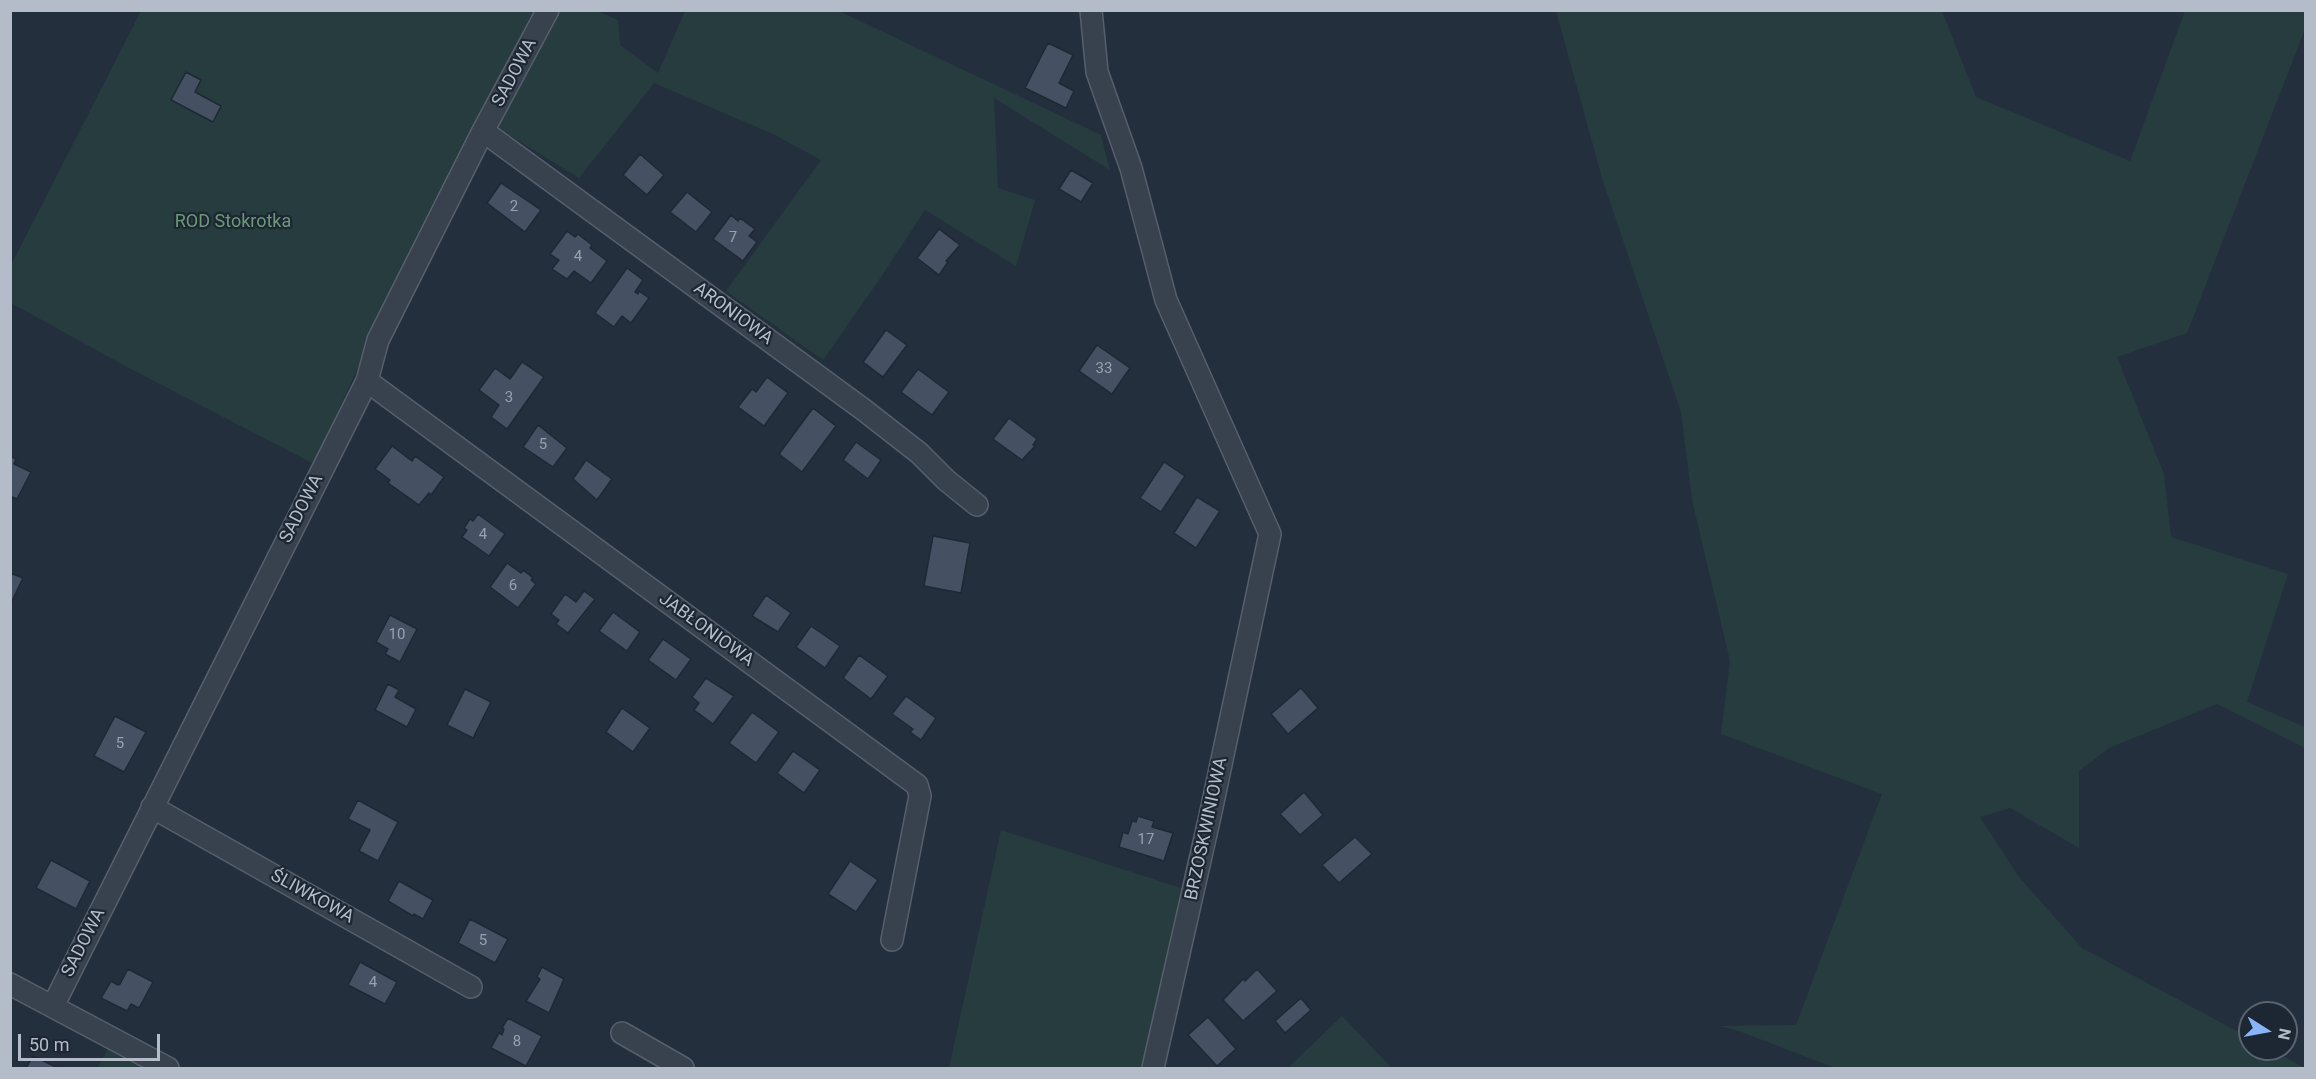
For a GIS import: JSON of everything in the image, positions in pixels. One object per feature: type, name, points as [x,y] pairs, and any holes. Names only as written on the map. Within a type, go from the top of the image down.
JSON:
[{"type":"street","name":"SADOWA","points":[[52,1006],[367,381],[378,340],[483,131],[548,10]]},
{"type":"street","name":"BRZOSKWINIOWA","points":[[1091,10],[1097,72],[1131,168],[1166,300],[1270,534],[1153,1068]]},
{"type":"street","name":"ARONIOWA","points":[[483,131],[864,410],[919,453],[946,480],[977,505]]},
{"type":"street","name":"JABŁONIOWA","points":[[367,381],[917,785],[920,796],[892,940]]},
{"type":"street","name":"ŚLIWKOWA","points":[[152,807],[471,987]]},
{"type":"street","points":[[10,984],[168,1068]]},
{"type":"street","points":[[622,1034],[683,1068]]},
{"type":"green space","name":"ROD Stokrotka","points":[[141,11],[535,11],[359,365],[314,464],[127,367],[11,303],[10,267]]},
{"type":"green space","points":[[561,11],[597,11],[618,20],[620,45],[658,73],[685,11],[839,11],[1101,135],[1110,170],[994,98],[998,188],[1035,200],[1016,266],[925,210],[823,360],[726,291],[821,160],[775,135],[654,83],[579,178],[496,127]]},
{"type":"green space","points":[[1556,11],[1942,11],[1976,97],[2130,161],[2185,11],[2305,11],[2305,29],[2187,333],[2117,357],[2164,474],[2171,537],[2288,574],[2247,702],[2305,727],[2305,748],[2217,704],[2109,748],[2079,771],[2079,848],[2010,808],[1980,817],[2019,877],[2082,948],[2238,1032],[2238,1061],[2292,1061],[2305,1068],[1835,1068],[1736,1030],[1719,1026],[1796,1025],[1882,794],[1721,734],[1730,661],[1692,500],[1681,412],[1602,178]]},
{"type":"green space","points":[[1001,830],[1181,888],[1142,1068],[949,1068]]},
{"type":"green space","points":[[1342,1016],[1392,1068],[1288,1068]]},
{"type":"green space","points":[[108,1048],[147,1068],[98,1068]]},
{"type":"building","points":[[1048,43],[1073,55],[1059,83],[1074,91],[1066,108],[1025,88]]},
{"type":"building","points":[[186,72],[201,80],[195,92],[221,106],[213,122],[171,100]]},
{"type":"building","points":[[640,154],[664,175],[647,195],[623,175]]},
{"type":"building","points":[[1071,170],[1093,183],[1081,202],[1059,189]]},
{"type":"building","points":[[501,183],[541,210],[525,232],[487,203]]},
{"type":"building","points":[[687,192],[712,212],[696,232],[670,212]]},
{"type":"building","points":[[731,215],[738,221],[740,218],[755,229],[749,236],[757,242],[743,261],[713,239]]},
{"type":"building","points":[[939,229],[960,245],[946,261],[948,262],[939,275],[917,258]]},
{"type":"building","points":[[567,231],[575,237],[578,234],[592,245],[590,248],[607,261],[591,283],[574,271],[567,279],[552,269],[559,260],[550,254]]},
{"type":"building","points":[[627,268],[643,280],[635,292],[638,294],[639,291],[649,298],[631,323],[622,316],[614,327],[595,313]]},
{"type":"building","points":[[886,330],[907,345],[883,377],[863,362]]},
{"type":"building","points":[[1097,345],[1130,368],[1112,394],[1079,371]]},
{"type":"building","points":[[522,362],[544,377],[507,429],[491,417],[499,405],[479,390],[495,368],[510,379]]},
{"type":"building","points":[[918,369],[949,392],[932,415],[901,392]]},
{"type":"building","points":[[767,377],[788,393],[764,426],[738,407],[752,389],[756,392]]},
{"type":"building","points":[[813,408],[836,426],[802,472],[779,454]]},
{"type":"building","points":[[1009,418],[1037,439],[1033,445],[1035,446],[1022,460],[993,439]]},
{"type":"building","points":[[538,425],[567,448],[553,467],[523,447]]},
{"type":"building","points":[[856,442],[881,460],[868,479],[843,460]]},
{"type":"building","points":[[392,446],[412,461],[415,456],[444,477],[431,495],[429,493],[419,505],[388,483],[390,480],[375,469]]},
{"type":"building","points":[[10,456],[16,459],[14,464],[31,472],[17,499],[10,496]]},
{"type":"building","points":[[586,460],[612,479],[597,500],[573,479]]},
{"type":"building","points":[[1164,462],[1185,476],[1161,512],[1140,498]]},
{"type":"building","points":[[1197,497],[1220,511],[1196,548],[1174,533]]},
{"type":"building","points":[[478,514],[505,534],[489,556],[462,537],[467,530],[464,528],[470,519],[473,521]]},
{"type":"building","points":[[933,536],[970,543],[961,593],[924,586]]},
{"type":"building","points":[[507,563],[521,573],[523,570],[533,578],[531,580],[536,584],[518,608],[490,587]]},
{"type":"building","points":[[10,573],[23,578],[10,605]]},
{"type":"building","points":[[584,591],[595,599],[568,633],[556,624],[559,620],[551,614],[565,594],[576,602]]},
{"type":"building","points":[[766,595],[791,613],[778,632],[752,616]]},
{"type":"building","points":[[613,612],[640,632],[627,651],[599,631]]},
{"type":"building","points":[[390,615],[417,629],[400,662],[385,654],[388,649],[376,642]]},
{"type":"building","points":[[811,626],[840,646],[825,668],[796,647]]},
{"type":"building","points":[[663,639],[691,659],[676,680],[648,660]]},
{"type":"building","points":[[859,655],[888,676],[871,699],[843,678]]},
{"type":"building","points":[[706,678],[734,696],[713,724],[694,710],[699,703],[692,697]]},
{"type":"building","points":[[388,684],[399,690],[395,697],[416,709],[407,727],[375,710]]},
{"type":"building","points":[[1301,688],[1318,708],[1288,734],[1271,714]]},
{"type":"building","points":[[465,689],[491,702],[473,738],[447,725]]},
{"type":"building","points":[[906,696],[936,718],[921,740],[910,732],[913,729],[892,714]]},
{"type":"building","points":[[622,708],[650,728],[633,752],[606,732]]},
{"type":"building","points":[[752,712],[779,732],[756,763],[729,743]]},
{"type":"building","points":[[115,716],[146,732],[124,772],[94,756]]},
{"type":"building","points":[[793,751],[820,770],[804,793],[777,773]]},
{"type":"building","points":[[1304,792],[1323,815],[1300,835],[1280,814]]},
{"type":"building","points":[[358,800],[398,822],[378,861],[359,851],[370,830],[348,819]]},
{"type":"building","points":[[1138,816],[1154,821],[1152,827],[1173,833],[1164,861],[1119,847],[1123,832],[1128,834],[1132,821],[1136,822]]},
{"type":"building","points":[[1355,837],[1372,854],[1339,883],[1322,865]]},
{"type":"building","points":[[51,860],[90,881],[76,909],[36,888]]},
{"type":"building","points":[[850,861],[878,880],[856,912],[828,894]]},
{"type":"building","points":[[399,881],[433,900],[423,919],[414,914],[413,916],[388,901]]},
{"type":"building","points":[[470,919],[508,939],[495,963],[458,943]]},
{"type":"building","points":[[360,962],[397,982],[385,1004],[348,985]]},
{"type":"building","points":[[542,967],[564,979],[549,1013],[526,1001],[540,979],[537,977]]},
{"type":"building","points":[[128,969],[153,982],[139,1008],[131,1004],[127,1011],[101,998],[111,981],[120,984]]},
{"type":"building","points":[[1257,969],[1277,991],[1243,1021],[1223,1000],[1243,979],[1245,981]]},
{"type":"building","points":[[1301,998],[1311,1010],[1285,1033],[1275,1021]]},
{"type":"building","points":[[1208,1017],[1236,1049],[1217,1066],[1188,1035]]},
{"type":"building","points":[[508,1018],[542,1036],[526,1066],[491,1048],[499,1033],[502,1035],[504,1029],[502,1028]]},
{"type":"building","points":[[33,1056],[58,1068],[26,1068]]}]
